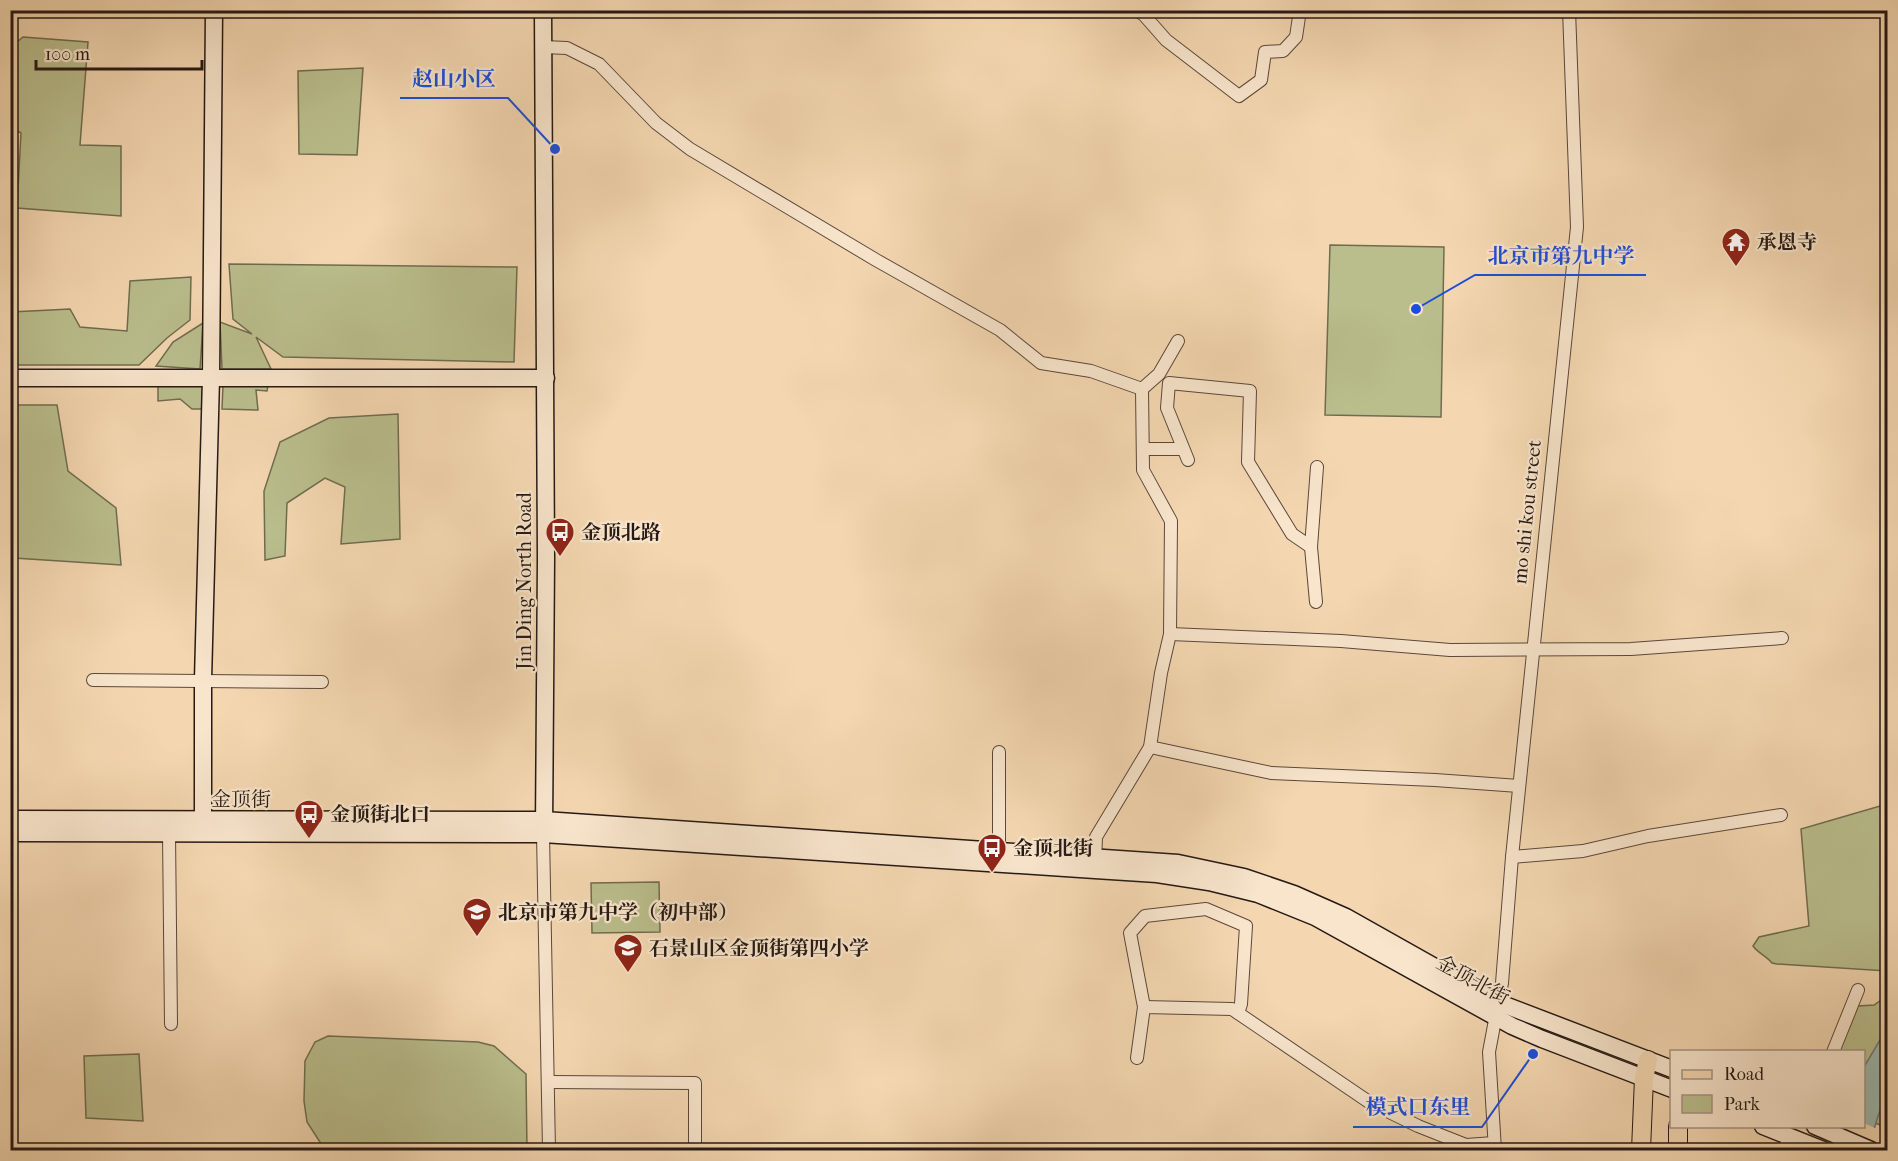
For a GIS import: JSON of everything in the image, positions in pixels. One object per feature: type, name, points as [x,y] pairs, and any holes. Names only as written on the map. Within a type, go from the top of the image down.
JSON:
[{"type":"main road","points":[[203,819],[203,680],[211,378],[214,10]]},
{"type":"main road","name":"Jin Ding North Road","points":[[543,10],[546,378],[544,827]]},
{"type":"main road","points":[[10,378],[546,378]]},
{"type":"main road","name":"金顶街","points":[[10,819],[203,819],[544,827]]},
{"type":"main road","name":"金顶街","points":[[10,832],[169,833],[544,827]]},
{"type":"main road","name":"金顶北街","points":[[544,827],[999,850],[1095,863]]},
{"type":"main road","name":"金顶北街","points":[[544,827],[1095,863],[1178,864],[1244,878],[1294,894],[1346,917],[1496,1010],[1646,1069],[1670,1088]]},
{"type":"main road","points":[[1641,1150],[1646,1069]]},
{"type":"main road","name":"金顶北街","points":[[1646,1069],[1670,1070]]},
{"type":"main road","points":[[1678,1128],[1678,1150]]},
{"type":"main road","points":[[1766,1128],[1787,1144],[1815,1147]]},
{"type":"main road","points":[[1817,1128],[1871,1150]]},
{"type":"street","points":[[1137,10],[1166,40],[1239,96],[1261,80],[1265,52],[1283,51],[1296,37],[1300,10]]},
{"type":"street","name":"mo shi kou street","points":[[1495,1147],[1489,1052],[1502,982],[1519,786],[1577,227],[1569,10]]},
{"type":"street","points":[[543,47],[567,48],[599,64],[656,123],[690,149],[876,260],[1000,330],[1041,363],[1091,371],[1142,389]]},
{"type":"street","points":[[1095,863],[1096,837],[1150,747],[1161,673],[1170,634],[1172,522],[1143,470],[1142,389],[1159,374],[1178,341]]},
{"type":"street","points":[[1143,449],[1185,455],[1167,408],[1169,383],[1250,391],[1248,462],[1292,534],[1311,547]]},
{"type":"street","points":[[1316,602],[1311,547],[1317,467]]},
{"type":"street","points":[[1170,634],[1341,641],[1450,650],[1631,649],[1782,638]]},
{"type":"street","points":[[93,680],[322,682]]},
{"type":"street","points":[[1150,747],[1271,773],[1519,786]]},
{"type":"street","points":[[999,752],[999,850]]},
{"type":"street","points":[[1512,858],[1583,851],[1648,836],[1781,815]]},
{"type":"street","name":"Jin Ding North Road","points":[[544,827],[549,1150]]},
{"type":"street","points":[[169,833],[171,1024]]},
{"type":"street","points":[[1137,1058],[1143,1007],[1130,933],[1145,916],[1206,909],[1246,926],[1241,1004],[1238,1013]]},
{"type":"street","points":[[1834,1050],[1858,990]]},
{"type":"street","points":[[1143,1007],[1232,1010],[1368,1102],[1418,1126],[1466,1145],[1495,1147]]},
{"type":"street","points":[[549,1082],[695,1083],[696,1150]]},
{"type":"green space","points":[[23,37],[88,42],[80,145],[121,146],[121,216],[17,208],[21,133],[11,127],[10,48]]},
{"type":"green space","points":[[363,68],[357,155],[299,154],[298,71]]},
{"type":"green space","points":[[1330,245],[1444,247],[1441,417],[1325,415]]},
{"type":"green space","points":[[229,264],[517,267],[514,362],[283,357],[256,337],[271,369],[222,369],[220,322],[252,334],[233,319]]},
{"type":"green space","points":[[191,277],[190,320],[139,365],[11,365],[11,312],[70,309],[80,327],[127,331],[130,281]]},
{"type":"green space","points":[[203,323],[200,369],[156,366],[173,342]]},
{"type":"green space","points":[[158,384],[203,384],[207,409],[192,409],[180,399],[158,401]]},
{"type":"green space","points":[[223,385],[268,385],[267,391],[256,390],[258,410],[222,409]]},
{"type":"green space","points":[[10,405],[57,405],[68,471],[116,508],[121,565],[14,558]]},
{"type":"green space","points":[[398,414],[400,539],[341,544],[345,487],[325,478],[287,503],[285,556],[265,560],[264,491],[280,442],[329,418]]},
{"type":"green space","points":[[1887,804],[1887,971],[1777,964],[1772,963],[1757,951],[1753,946],[1759,937],[1809,926],[1801,829]]},
{"type":"green space","points":[[659,882],[660,932],[592,933],[591,883]]},
{"type":"green space","points":[[1887,996],[1887,1128],[1865,1118],[1865,1050],[1838,1050],[1858,1006],[1874,1005]]},
{"type":"green space","points":[[328,1036],[478,1042],[494,1046],[526,1074],[527,1150],[325,1150],[307,1122],[304,1101],[305,1061],[315,1042]]},
{"type":"green space","points":[[139,1054],[143,1121],[86,1118],[84,1056]]},
{"type":"shaded area","points":[[1887,1028],[1887,1095],[1868,1150],[1864,1128],[1865,1065]]},
{"type":"pier","points":[[1865,1123],[1877,1129],[1871,1150],[1824,1150],[1832,1128],[1865,1128]]},
{"type":"place","name":"赵山小区","points":[[555,149]]},
{"type":"place","name":"承恩寺","points":[[1736,268]]},
{"type":"place","name":"北京市第九中学","points":[[1416,309]]},
{"type":"place","name":"金顶北路","points":[[560,558]]},
{"type":"place","name":"金顶街北口","points":[[309,840]]},
{"type":"place","name":"金顶北街","points":[[992,874]]},
{"type":"place","name":"北京市第九中学（初中部）","points":[[477,938]]},
{"type":"place","name":"石景山区金顶街第四小学","points":[[628,974]]},
{"type":"place","name":"模式口东里","points":[[1533,1054]]}]
